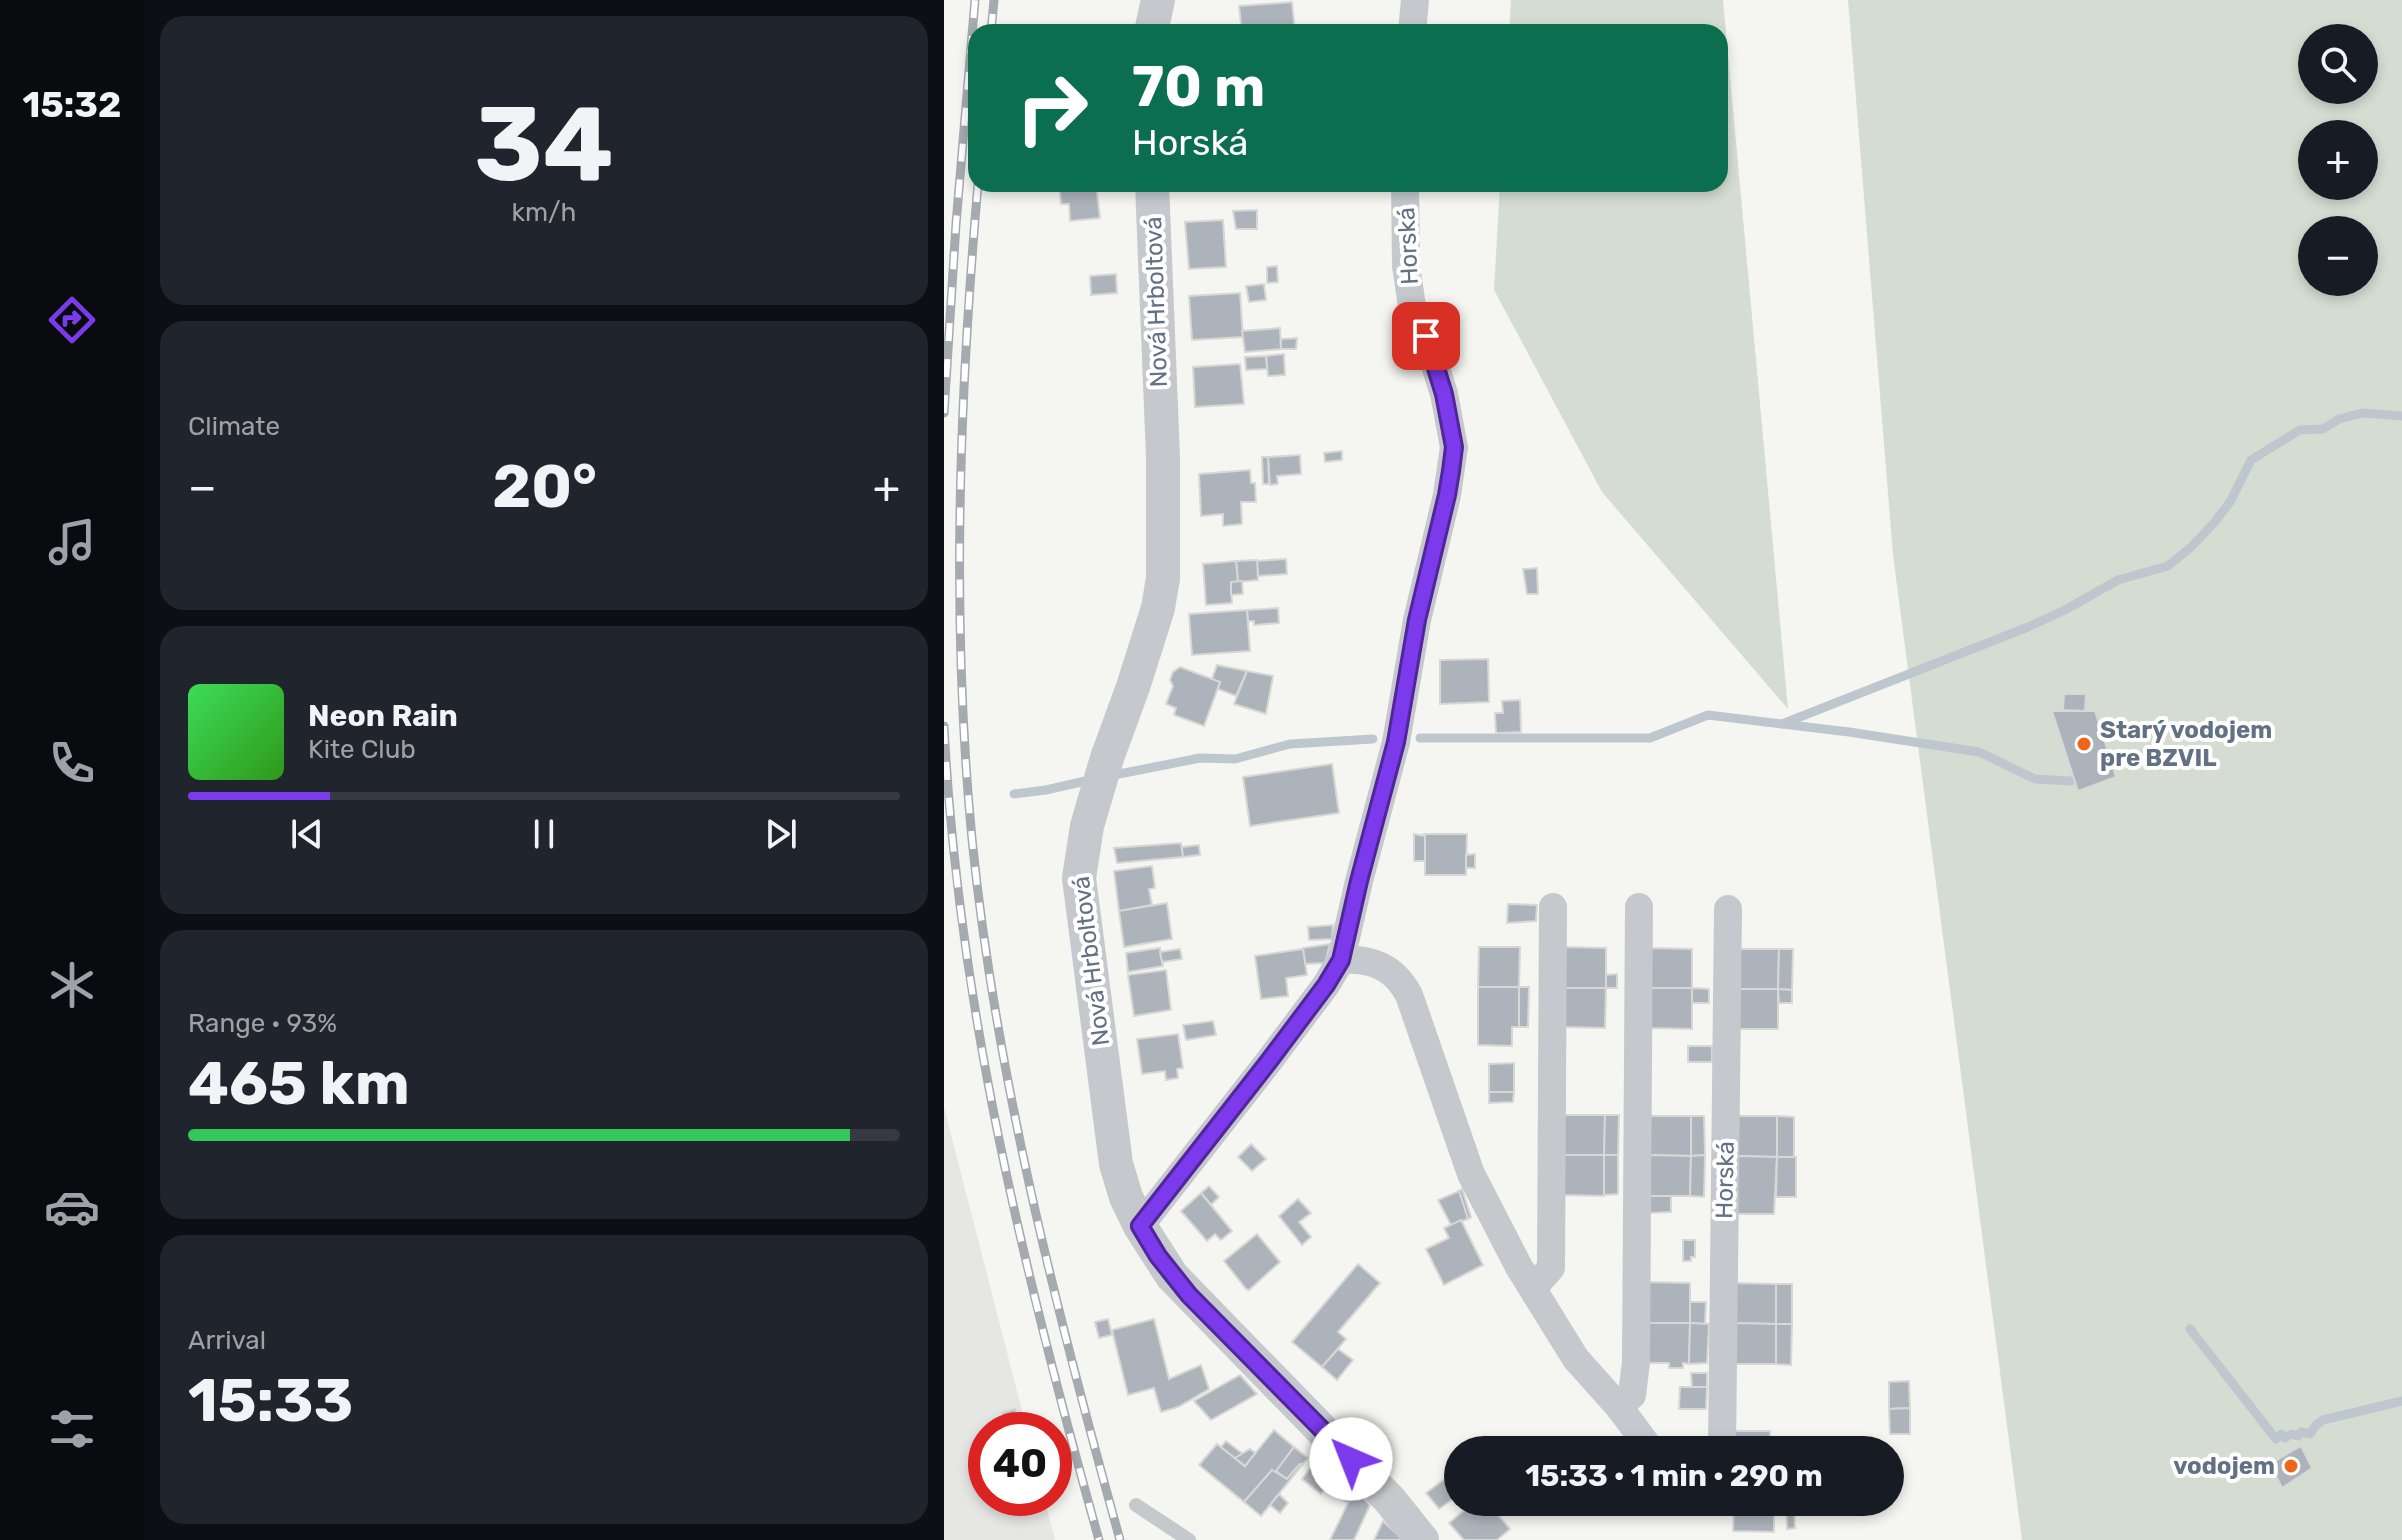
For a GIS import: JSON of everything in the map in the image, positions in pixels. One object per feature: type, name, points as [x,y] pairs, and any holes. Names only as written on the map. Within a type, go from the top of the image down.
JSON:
[{"type":"street","points":[[1153,24],[1158,0]]},
{"type":"street","points":[[1413,24],[1415,0]]},
{"type":"street","name":"Nová Hrboltová","points":[[1152,192],[1163,457],[1163,578],[1158,608],[1095,797],[1079,878],[1116,1164],[1126,1197],[1140,1226],[1158,1256],[1189,1295],[1380,1489],[1422,1540]]},
{"type":"street","name":"Horská","points":[[1140,1226],[1269,1061],[1341,960],[1396,742],[1417,620],[1447,495],[1454,447],[1444,394],[1431,350],[1412,306],[1406,266],[1405,192]]},
{"type":"street","points":[[1533,1288],[1551,1268],[1553,907]]},
{"type":"street","points":[[1619,1407],[1632,1395],[1636,1362],[1639,907]]},
{"type":"street","name":"Horská","points":[[1722,1436],[1728,909]]},
{"type":"street","points":[[1341,960],[1355,959],[1378,964],[1403,984],[1471,1174],[1519,1267],[1576,1359],[1641,1436]]},
{"type":"lane","points":[[1136,1505],[1189,1540]]},
{"type":"shaded area","points":[[1511,0],[1723,0],[1725,24],[1510,24]]},
{"type":"shaded area","points":[[1848,0],[2402,0],[2402,1540],[2022,1540],[1893,555]]},
{"type":"shaded area","points":[[1728,55],[1788,709],[1602,492],[1494,290],[1500,192],[1728,192]]},
{"type":"shaded area","points":[[944,1107],[1022,1412],[968,1412],[968,1516],[1049,1516],[1055,1540],[944,1540]]},
{"type":"building","points":[[1292,2],[1294,24],[1241,24],[1239,6]]},
{"type":"building","points":[[1060,192],[1097,192],[1100,218],[1070,221],[1069,204],[1061,204]]},
{"type":"building","points":[[1257,210],[1257,229],[1236,229],[1233,211]]},
{"type":"building","points":[[1223,220],[1226,267],[1189,269],[1185,222]]},
{"type":"building","points":[[1277,266],[1278,282],[1267,283],[1267,267]]},
{"type":"building","points":[[1116,274],[1117,293],[1091,295],[1090,276]]},
{"type":"building","points":[[1264,284],[1266,300],[1249,302],[1246,286]]},
{"type":"building","points":[[1240,293],[1243,337],[1192,340],[1189,296]]},
{"type":"building","points":[[1280,328],[1281,349],[1245,352],[1242,331]]},
{"type":"building","points":[[1297,338],[1296,349],[1281,349],[1281,339]]},
{"type":"building","points":[[1284,354],[1285,375],[1268,376],[1266,356]]},
{"type":"building","points":[[1266,356],[1267,369],[1246,370],[1245,357]]},
{"type":"building","points":[[1240,364],[1244,404],[1195,407],[1193,367]]},
{"type":"building","points":[[1342,451],[1342,460],[1325,462],[1324,453]]},
{"type":"building","points":[[1300,455],[1301,474],[1277,476],[1278,484],[1270,485],[1268,457]]},
{"type":"building","points":[[1262,457],[1268,457],[1269,484],[1263,484]]},
{"type":"building","points":[[1250,470],[1251,483],[1255,483],[1256,502],[1241,502],[1242,524],[1223,526],[1223,514],[1201,516],[1199,474]]},
{"type":"building","points":[[1286,559],[1287,574],[1258,576],[1257,561]]},
{"type":"building","points":[[1257,560],[1258,580],[1238,582],[1236,561]]},
{"type":"building","points":[[1236,561],[1238,582],[1231,582],[1232,603],[1206,605],[1203,564]]},
{"type":"building","points":[[1537,568],[1538,594],[1527,594],[1523,569]]},
{"type":"building","points":[[1242,581],[1243,594],[1231,595],[1231,582]]},
{"type":"building","points":[[1278,608],[1279,623],[1254,625],[1254,621],[1248,621],[1247,610]]},
{"type":"building","points":[[1247,610],[1250,651],[1192,655],[1189,614]]},
{"type":"building","points":[[1488,659],[1489,702],[1440,704],[1440,660]]},
{"type":"building","points":[[1217,665],[1247,671],[1236,696],[1218,689],[1220,682],[1212,679]]},
{"type":"building","points":[[1180,667],[1220,682],[1204,726],[1174,715],[1176,708],[1166,704],[1173,686],[1170,680],[1173,672]]},
{"type":"building","points":[[1247,671],[1273,676],[1266,714],[1234,704]]},
{"type":"building","points":[[2064,694],[2086,694],[2085,711],[2063,710]]},
{"type":"building","points":[[1520,700],[1521,732],[1496,733],[1495,713],[1503,713],[1502,701]]},
{"type":"building","name":"Starý vodojem pre BZVIL","points":[[2052,711],[2095,711],[2116,777],[2078,791]]},
{"type":"building","points":[[1332,764],[1339,813],[1250,826],[1243,777]]},
{"type":"building","points":[[1414,834],[1425,836],[1425,861],[1414,861]]},
{"type":"building","points":[[1424,834],[1467,834],[1466,875],[1425,875]]},
{"type":"building","points":[[1181,843],[1183,857],[1117,863],[1114,848]]},
{"type":"building","points":[[1199,845],[1200,855],[1183,857],[1182,847]]},
{"type":"building","points":[[1475,854],[1475,868],[1466,868],[1466,855]]},
{"type":"building","points":[[1152,866],[1155,888],[1149,889],[1152,905],[1119,911],[1114,871]]},
{"type":"building","points":[[1167,903],[1172,939],[1124,947],[1119,911]]},
{"type":"building","points":[[1508,904],[1537,905],[1536,921],[1507,923]]},
{"type":"building","points":[[1333,925],[1332,939],[1309,940],[1308,927]]},
{"type":"building","points":[[1330,944],[1325,963],[1305,964],[1303,948]]},
{"type":"building","points":[[1479,947],[1520,947],[1519,987],[1478,987]]},
{"type":"building","points":[[1565,947],[1606,948],[1606,988],[1565,988]]},
{"type":"building","points":[[1160,948],[1163,966],[1128,972],[1126,953]]},
{"type":"building","points":[[1651,948],[1692,949],[1692,988],[1651,988]]},
{"type":"building","points":[[1180,949],[1182,959],[1162,962],[1160,952]]},
{"type":"building","points":[[1303,949],[1307,975],[1286,978],[1288,996],[1261,999],[1255,956]]},
{"type":"building","points":[[1738,949],[1779,949],[1778,989],[1738,989]]},
{"type":"building","points":[[1779,949],[1793,949],[1792,990],[1778,989]]},
{"type":"building","points":[[1166,970],[1171,1010],[1134,1016],[1128,975]]},
{"type":"building","points":[[1617,974],[1617,988],[1606,988],[1606,975]]},
{"type":"building","points":[[1478,987],[1519,987],[1519,1027],[1512,1027],[1512,1046],[1478,1045]]},
{"type":"building","points":[[1519,987],[1529,987],[1528,1027],[1519,1027]]},
{"type":"building","points":[[1565,988],[1606,988],[1605,1028],[1565,1027]]},
{"type":"building","points":[[1651,988],[1692,988],[1692,1029],[1651,1028]]},
{"type":"building","points":[[1692,988],[1709,989],[1709,1003],[1692,1003]]},
{"type":"building","points":[[1738,989],[1778,989],[1778,1029],[1737,1029]]},
{"type":"building","points":[[1778,989],[1792,990],[1792,1003],[1779,1003]]},
{"type":"building","points":[[1213,1021],[1216,1035],[1186,1040],[1183,1025]]},
{"type":"building","points":[[1178,1034],[1183,1068],[1177,1069],[1178,1078],[1166,1080],[1165,1071],[1142,1074],[1137,1039]]},
{"type":"building","points":[[1688,1046],[1712,1046],[1712,1062],[1688,1062]]},
{"type":"building","points":[[1514,1063],[1514,1092],[1489,1092],[1489,1064]]},
{"type":"building","points":[[1489,1092],[1514,1092],[1513,1102],[1489,1103]]},
{"type":"building","points":[[1564,1115],[1605,1115],[1604,1155],[1564,1155]]},
{"type":"building","points":[[1605,1115],[1619,1115],[1618,1155],[1604,1155]]},
{"type":"building","points":[[1650,1116],[1691,1116],[1691,1156],[1650,1155]]},
{"type":"building","points":[[1691,1116],[1704,1116],[1705,1155],[1691,1156]]},
{"type":"building","points":[[1737,1116],[1777,1116],[1777,1157],[1737,1156]]},
{"type":"building","points":[[1777,1116],[1794,1117],[1794,1157],[1777,1157]]},
{"type":"building","points":[[1251,1144],[1266,1159],[1252,1171],[1238,1157]]},
{"type":"building","points":[[1564,1155],[1604,1155],[1604,1196],[1563,1195]]},
{"type":"building","points":[[1604,1155],[1618,1155],[1618,1194],[1604,1195]]},
{"type":"building","points":[[1650,1155],[1691,1156],[1690,1196],[1650,1196]]},
{"type":"building","points":[[1705,1155],[1704,1197],[1690,1196],[1691,1156]]},
{"type":"building","points":[[1737,1156],[1777,1157],[1774,1214],[1737,1214]]},
{"type":"building","points":[[1777,1157],[1796,1157],[1796,1197],[1776,1197]]},
{"type":"building","points":[[1209,1186],[1219,1197],[1211,1205],[1201,1193]]},
{"type":"building","points":[[1462,1189],[1471,1217],[1468,1219],[1459,1191]]},
{"type":"building","points":[[1459,1191],[1468,1219],[1451,1225],[1438,1200]]},
{"type":"building","points":[[1201,1193],[1232,1231],[1221,1240],[1215,1234],[1207,1241],[1181,1211]]},
{"type":"building","points":[[1650,1196],[1671,1196],[1671,1212],[1649,1213]]},
{"type":"building","points":[[1298,1199],[1311,1213],[1299,1222],[1311,1237],[1302,1245],[1279,1216]]},
{"type":"building","points":[[1461,1220],[1483,1265],[1444,1285],[1426,1249],[1449,1238],[1444,1228]]},
{"type":"building","points":[[1257,1234],[1280,1262],[1249,1290],[1224,1261]]},
{"type":"building","points":[[1683,1240],[1695,1240],[1695,1257],[1691,1257],[1691,1261],[1683,1261]]},
{"type":"building","points":[[1358,1264],[1380,1283],[1338,1332],[1346,1339],[1322,1367],[1292,1342]]},
{"type":"building","points":[[1649,1282],[1690,1283],[1690,1323],[1649,1323]]},
{"type":"building","points":[[1736,1283],[1776,1284],[1776,1324],[1735,1323]]},
{"type":"building","points":[[1776,1284],[1792,1284],[1792,1324],[1776,1324]]},
{"type":"building","points":[[1690,1302],[1706,1302],[1705,1324],[1690,1323]]},
{"type":"building","points":[[1108,1319],[1112,1335],[1099,1338],[1095,1322]]},
{"type":"building","points":[[1154,1319],[1169,1379],[1201,1365],[1209,1389],[1178,1407],[1161,1412],[1154,1388],[1128,1395],[1112,1330]]},
{"type":"building","points":[[1649,1323],[1690,1323],[1689,1364],[1683,1363],[1683,1368],[1669,1368],[1669,1363],[1649,1363]]},
{"type":"building","points":[[1690,1323],[1709,1324],[1707,1363],[1689,1364]]},
{"type":"building","points":[[1735,1323],[1776,1324],[1776,1364],[1735,1364]]},
{"type":"building","points":[[1776,1324],[1792,1324],[1791,1365],[1776,1364]]},
{"type":"building","points":[[1338,1349],[1353,1360],[1337,1380],[1322,1367]]},
{"type":"building","points":[[1691,1373],[1707,1373],[1707,1387],[1692,1387]]},
{"type":"building","points":[[1240,1375],[1257,1394],[1211,1420],[1194,1401]]},
{"type":"building","points":[[1909,1381],[1910,1408],[1889,1409],[1889,1382]]},
{"type":"building","points":[[1680,1387],[1707,1387],[1706,1409],[1679,1409]]},
{"type":"building","points":[[1910,1408],[1910,1434],[1890,1434],[1889,1409]]},
{"type":"building","points":[[1274,1430],[1294,1447],[1275,1473],[1272,1470],[1244,1502],[1199,1465],[1217,1444],[1245,1466]]},
{"type":"building","points":[[1734,1431],[1770,1431],[1770,1436],[1734,1436]]},
{"type":"building","points":[[1226,1441],[1243,1454],[1235,1458],[1221,1447]]},
{"type":"building","name":"vodojem","points":[[2301,1446],[2312,1468],[2282,1488],[2270,1464]]},
{"type":"building","points":[[1294,1447],[1308,1458],[1287,1479],[1276,1471]]},
{"type":"building","points":[[1250,1449],[1255,1453],[1245,1466],[1235,1458]]},
{"type":"building","points":[[1316,1460],[1335,1475],[1321,1494],[1302,1479]]},
{"type":"building","points":[[1303,1464],[1261,1516],[1244,1502],[1272,1470],[1287,1479]]},
{"type":"building","points":[[1444,1480],[1444,1505],[1439,1509],[1426,1493]]},
{"type":"building","points":[[1348,1481],[1370,1505],[1354,1540],[1330,1540],[1348,1503],[1339,1498]]},
{"type":"building","points":[[1279,1494],[1288,1503],[1280,1513],[1270,1505]]},
{"type":"building","points":[[1457,1516],[1499,1516],[1510,1529],[1497,1540],[1464,1540],[1449,1523]]},
{"type":"building","points":[[1734,1516],[1774,1516],[1774,1532],[1733,1531]]},
{"type":"building","points":[[1787,1516],[1795,1516],[1795,1528],[1787,1529]]},
{"type":"building","points":[[1383,1521],[1403,1540],[1374,1540]]},
{"type":"waterway","points":[[1782,724],[2028,627],[2118,580],[2168,566],[2214,523],[2230,502],[2251,460],[2300,430],[2323,429],[2339,419],[2363,413],[2402,416]]},
{"type":"waterway","points":[[1420,738],[1650,738],[1708,715],[1979,752],[2035,779],[2071,781]]},
{"type":"waterway","points":[[1109,776],[1200,758],[1235,759],[1290,744],[1373,739]]},
{"type":"waterway","points":[[1014,794],[1094,779]]},
{"type":"waterway","points":[[2190,1329],[2276,1439],[2281,1434],[2285,1438],[2291,1434],[2298,1436],[2301,1432],[2310,1434],[2323,1420],[2402,1401]]},
{"type":"railway","points":[[973,24],[975,0]]},
{"type":"railway","points":[[992,24],[994,0]]},
{"type":"railway","points":[[944,413],[968,83]]},
{"type":"railway","points":[[977,192],[966,348],[960,512],[961,675],[972,839],[996,1016],[1012,1104],[1051,1279],[1120,1540]]},
{"type":"railway","points":[[944,726],[952,830],[979,1035],[1021,1238],[1099,1540]]},
{"type":"place","name":"Starý vodojem pre BZVIL","points":[[2084,744]]},
{"type":"place","name":"vodojem","points":[[2291,1466]]},
{"type":"route","points":[[1351,1459],[1189,1295],[1172,1276],[1140,1226],[1269,1061],[1341,960],[1396,742],[1417,620],[1451,471],[1454,447],[1444,394],[1426,336]]}]
